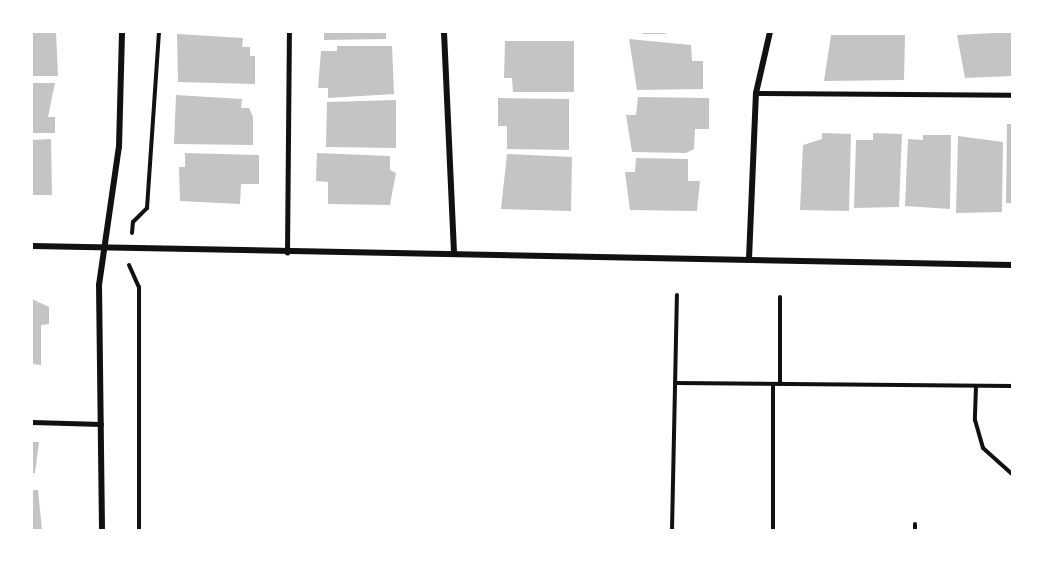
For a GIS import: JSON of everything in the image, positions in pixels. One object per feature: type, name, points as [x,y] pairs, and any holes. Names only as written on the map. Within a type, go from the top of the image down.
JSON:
[{"type":"street","points":[[102,531],[99,285],[118,147],[122,32]]},
{"type":"street","points":[[444,32],[454,253]]},
{"type":"street","points":[[749,259],[756,93],[770,32]]},
{"type":"street","points":[[32,246],[287,253],[454,253],[1012,264]]},
{"type":"lane","points":[[287,253],[289,32]]},
{"type":"lane","points":[[756,93],[1012,95]]},
{"type":"lane","points":[[32,422],[101,424]]},
{"type":"path","points":[[133,222],[147,208],[159,32]]},
{"type":"path","points":[[129,271],[139,287],[139,531]]},
{"type":"path","points":[[672,531],[677,295]]},
{"type":"path","points":[[780,297],[780,384]]},
{"type":"path","points":[[675,383],[1012,386]]},
{"type":"path","points":[[773,384],[773,531]]},
{"type":"path","points":[[976,386],[975,420],[983,448],[1012,474]]},
{"type":"path","points":[[915,524],[915,531]]},
{"type":"building","points":[[32,32],[56,32],[58,76],[32,76]]},
{"type":"building","points":[[324,32],[386,32],[386,39],[324,40]]},
{"type":"building","points":[[642,32],[666,32],[666,34],[642,34]]},
{"type":"building","points":[[1012,32],[1012,76],[965,78],[957,35]]},
{"type":"building","points":[[177,34],[243,38],[242,47],[250,47],[250,56],[255,56],[255,84],[178,82]]},
{"type":"building","points":[[831,35],[905,35],[904,80],[824,81]]},
{"type":"building","points":[[629,39],[691,45],[692,61],[703,61],[703,89],[637,90]]},
{"type":"building","points":[[505,41],[574,41],[574,92],[513,92],[512,78],[504,78]]},
{"type":"building","points":[[337,46],[392,46],[394,94],[328,98],[328,88],[318,88],[321,51],[337,51]]},
{"type":"building","points":[[32,83],[55,83],[48,117],[55,117],[55,133],[32,133]]},
{"type":"building","points":[[176,95],[242,99],[241,108],[249,108],[253,117],[253,145],[174,144]]},
{"type":"building","points":[[638,97],[709,98],[709,129],[695,129],[694,149],[686,153],[632,152],[626,115],[636,115]]},
{"type":"building","points":[[498,98],[569,99],[569,150],[507,149],[507,126],[498,126]]},
{"type":"building","points":[[396,100],[396,148],[326,147],[327,102]]},
{"type":"building","points":[[1007,124],[1012,124],[1012,203],[1006,203]]},
{"type":"building","points":[[822,133],[851,134],[849,211],[800,210],[803,145],[822,139]]},
{"type":"building","points":[[873,133],[902,134],[899,207],[854,208],[856,140],[873,140]]},
{"type":"building","points":[[923,135],[951,135],[950,209],[905,206],[908,139],[923,140]]},
{"type":"building","points":[[958,136],[1003,142],[1002,212],[956,213]]},
{"type":"building","points":[[51,139],[52,195],[32,195],[32,140]]},
{"type":"building","points":[[185,153],[259,155],[259,184],[241,184],[240,204],[180,201],[179,167],[185,167]]},
{"type":"building","points":[[317,153],[390,156],[390,170],[396,173],[390,205],[328,204],[328,182],[316,181]]},
{"type":"building","points":[[507,154],[572,157],[571,211],[501,209]]},
{"type":"building","points":[[636,158],[688,159],[688,181],[700,181],[697,211],[630,210],[625,172],[635,172]]},
{"type":"building","points":[[32,299],[49,307],[49,324],[41,325],[41,365],[32,364]]},
{"type":"building","points":[[32,442],[39,442],[35,473],[32,473]]},
{"type":"building","points":[[32,490],[38,490],[42,530],[32,530]]}]
